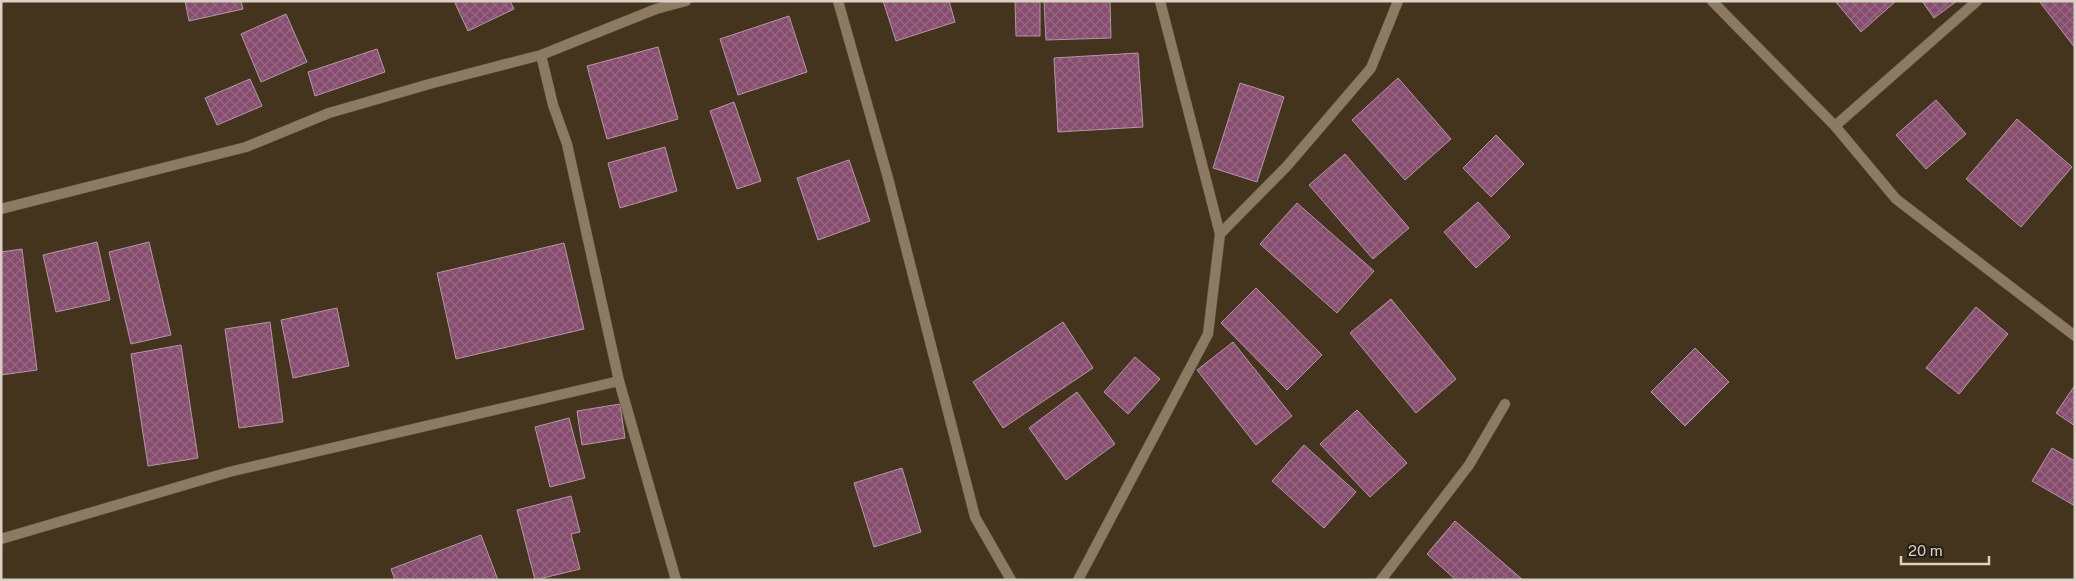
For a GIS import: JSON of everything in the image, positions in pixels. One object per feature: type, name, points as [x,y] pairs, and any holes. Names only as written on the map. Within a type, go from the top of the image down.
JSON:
[{"type":"street","points":[[1,209],[246,147],[329,113],[541,54],[656,9],[686,1]]},
{"type":"street","points":[[838,1],[888,178],[975,516],[1011,580]]},
{"type":"street","points":[[1078,580],[1208,334],[1220,234],[1160,1]]},
{"type":"street","points":[[1220,234],[1287,166],[1372,68],[1398,1]]},
{"type":"street","points":[[1712,1],[1835,126],[1896,199],[2075,336]]},
{"type":"street","points":[[1835,126],[1977,1]]},
{"type":"street","points":[[541,54],[553,105],[567,144],[619,381],[676,580]]},
{"type":"street","points":[[1,539],[229,472],[619,381]]},
{"type":"street","points":[[1381,580],[1469,465],[1505,404]]},
{"type":"building","points":[[185,1],[241,1],[243,9],[189,21]]},
{"type":"building","points":[[454,1],[510,1],[514,9],[468,31]]},
{"type":"building","points":[[883,1],[949,1],[955,22],[896,41]]},
{"type":"building","points":[[1015,1],[1040,1],[1040,36],[1016,36]]},
{"type":"building","points":[[1044,1],[1110,1],[1111,38],[1046,40]]},
{"type":"building","points":[[1835,1],[1896,1],[1861,32]]},
{"type":"building","points":[[1922,1],[1957,1],[1934,18]]},
{"type":"building","points":[[2039,1],[2075,1],[2075,48]]},
{"type":"building","points":[[286,14],[307,62],[261,82],[241,34]]},
{"type":"building","points":[[789,16],[807,72],[738,95],[720,39]]},
{"type":"building","points":[[658,47],[678,119],[607,139],[587,66]]},
{"type":"building","points":[[377,49],[385,72],[315,96],[308,72]]},
{"type":"building","points":[[1138,53],[1143,127],[1058,132],[1054,58]]},
{"type":"building","points":[[1398,78],[1451,139],[1405,180],[1352,120]]},
{"type":"building","points":[[250,79],[262,106],[217,125],[205,98]]},
{"type":"building","points":[[1240,83],[1284,97],[1257,182],[1213,168]]},
{"type":"building","points":[[1936,100],[1966,134],[1926,169],[1896,135]]},
{"type":"building","points":[[734,102],[761,181],[737,189],[710,111]]},
{"type":"building","points":[[2017,119],[2072,167],[2021,227],[1966,179]]},
{"type":"building","points":[[1496,135],[1524,164],[1491,197],[1463,168]]},
{"type":"building","points":[[665,147],[677,191],[620,208],[608,163]]},
{"type":"building","points":[[1345,154],[1409,228],[1373,259],[1309,185]]},
{"type":"building","points":[[849,160],[870,221],[818,240],[797,178]]},
{"type":"building","points":[[1478,202],[1510,237],[1476,268],[1444,232]]},
{"type":"building","points":[[1297,203],[1374,271],[1337,313],[1260,244]]},
{"type":"building","points":[[97,242],[110,300],[56,312],[43,255]]},
{"type":"building","points":[[149,242],[171,335],[131,344],[109,252]]},
{"type":"building","points":[[564,243],[584,329],[456,359],[437,273]]},
{"type":"building","points":[[22,249],[37,370],[1,375],[1,252]]},
{"type":"building","points":[[1256,288],[1322,355],[1287,390],[1221,323]]},
{"type":"building","points":[[1391,299],[1456,379],[1416,413],[1350,333]]},
{"type":"building","points":[[1976,307],[2008,334],[1959,394],[1926,368]]},
{"type":"building","points":[[337,308],[349,366],[293,378],[281,320]]},
{"type":"building","points":[[270,322],[283,422],[239,428],[225,329]]},
{"type":"building","points":[[1063,322],[1093,368],[1003,428],[973,382]]},
{"type":"building","points":[[1233,342],[1292,416],[1256,445],[1197,370]]},
{"type":"building","points":[[181,345],[198,458],[148,466],[131,354]]},
{"type":"building","points":[[1695,348],[1729,382],[1685,426],[1651,392]]},
{"type":"building","points":[[1135,357],[1160,379],[1128,414],[1104,392]]},
{"type":"building","points":[[2075,385],[2075,426],[2056,413]]},
{"type":"building","points":[[1077,392],[1115,444],[1066,480],[1029,428]]},
{"type":"building","points":[[620,404],[625,438],[582,445],[577,411]]},
{"type":"building","points":[[1357,410],[1407,463],[1370,497],[1320,444]]},
{"type":"building","points":[[569,418],[585,478],[550,487],[535,427]]},
{"type":"building","points":[[1304,445],[1356,492],[1324,528],[1272,481]]},
{"type":"building","points":[[2052,448],[2075,461],[2075,506],[2032,481]]},
{"type":"building","points":[[902,468],[921,532],[874,547],[854,483]]},
{"type":"building","points":[[571,496],[580,532],[571,534],[580,569],[535,580],[517,510]]},
{"type":"building","points":[[1455,521],[1523,580],[1456,580],[1427,554]]},
{"type":"building","points":[[481,535],[498,580],[395,580],[391,569]]}]
